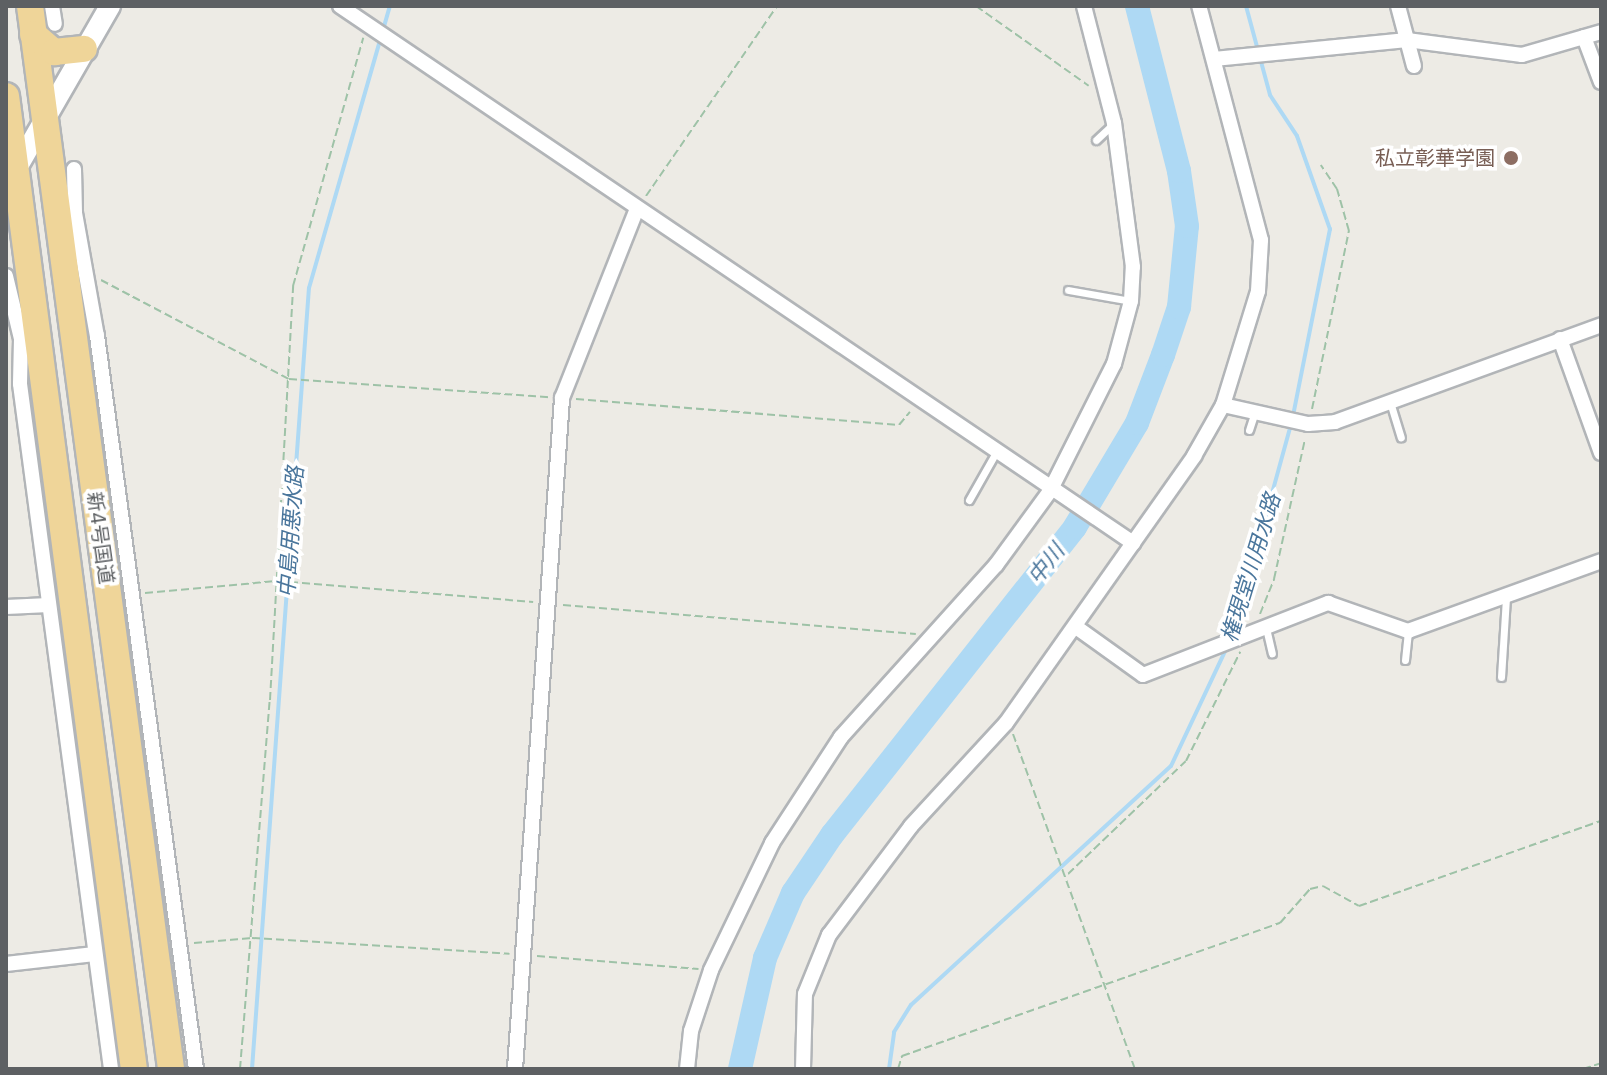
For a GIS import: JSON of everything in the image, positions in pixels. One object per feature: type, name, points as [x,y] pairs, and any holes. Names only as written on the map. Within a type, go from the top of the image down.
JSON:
[{"type":"highway","name":"新4号国道","points":[[30,6],[44,29],[43,119],[69,238],[171,1069]]},
{"type":"highway","points":[[44,29],[54,52],[84,49]]},
{"type":"highway","name":"新4号国道","points":[[6,99],[11,178],[28,256],[29,338],[134,1069]]},
{"type":"highway","points":[[6,238],[28,256]]},
{"type":"main road","points":[[11,178],[110,6]]},
{"type":"street","points":[[44,29],[52,6]]},
{"type":"street","points":[[340,6],[995,454],[1128,540]]},
{"type":"street","points":[[687,1069],[691,1031],[711,970],[772,843],[841,737],[996,565],[1055,494],[1108,378],[1131,301],[1133,267],[1114,123],[1084,6]]},
{"type":"street","points":[[803,1069],[805,994],[829,935],[911,826],[1006,723],[1076,627],[1128,540],[1223,405],[1258,291],[1261,240],[1199,6]]},
{"type":"street","points":[[1398,6],[1414,66]]},
{"type":"street","points":[[1214,59],[1407,40],[1522,55],[1601,32]]},
{"type":"street","points":[[1584,37],[1601,82]]},
{"type":"street","points":[[74,169],[69,238],[87,273],[183,944],[196,1069]]},
{"type":"street","points":[[515,1069],[562,398],[637,209]]},
{"type":"street","points":[[6,276],[29,338],[20,384],[111,1069]]},
{"type":"street","points":[[1223,405],[1308,424],[1335,422],[1601,325]]},
{"type":"street","points":[[1560,339],[1601,453]]},
{"type":"street","points":[[1076,627],[1143,675],[1328,603],[1408,631],[1601,561]]},
{"type":"street","points":[[6,607],[49,605]]},
{"type":"street","points":[[6,964],[94,954]]},
{"type":"lane","points":[[1096,140],[1114,123]]},
{"type":"lane","points":[[1068,290],[1131,301]]},
{"type":"lane","points":[[1390,402],[1401,437]]},
{"type":"lane","points":[[1249,430],[1255,412]]},
{"type":"lane","points":[[969,500],[995,454]]},
{"type":"lane","points":[[1501,677],[1506,597]]},
{"type":"lane","points":[[1265,627],[1272,653]]},
{"type":"lane","points":[[1405,660],[1408,631]]},
{"type":"path","points":[[637,209],[777,6]]},
{"type":"path","points":[[976,6],[1110,104]]},
{"type":"path","points":[[240,1069],[252,938],[293,286],[367,25]]},
{"type":"path","points":[[1068,874],[1186,761],[1274,579],[1349,239],[1346,212],[1321,165]]},
{"type":"path","points":[[87,273],[289,379],[899,425],[919,402]]},
{"type":"path","points":[[1006,723],[1068,874],[1135,1069]]},
{"type":"path","points":[[898,1069],[902,1056],[1105,982],[1280,923],[1310,889],[1323,886],[1359,906],[1601,821]]},
{"type":"path","points":[[183,944],[252,938],[711,970]]},
{"type":"path","points":[[1583,1069],[1601,1063]]},
{"type":"waterway","name":"中島用悪水路","points":[[252,1069],[309,288],[390,6]]},
{"type":"waterway","name":"中川","points":[[740,1069],[765,958],[793,893],[832,835],[1075,527],[1137,423],[1163,355],[1179,307],[1187,226],[1179,171],[1137,6]]},
{"type":"waterway","name":"権現堂川用水路","points":[[1246,6],[1270,95],[1297,136],[1330,229],[1293,416]]},
{"type":"waterway","name":"権現堂川用水路","points":[[1233,635],[1291,425]]},
{"type":"waterway","name":"権現堂川用水路","points":[[889,1069],[894,1032],[911,1005],[1171,766],[1227,647]]},
{"type":"place","name":"私立彰華学園","points":[[1511,158]]}]
